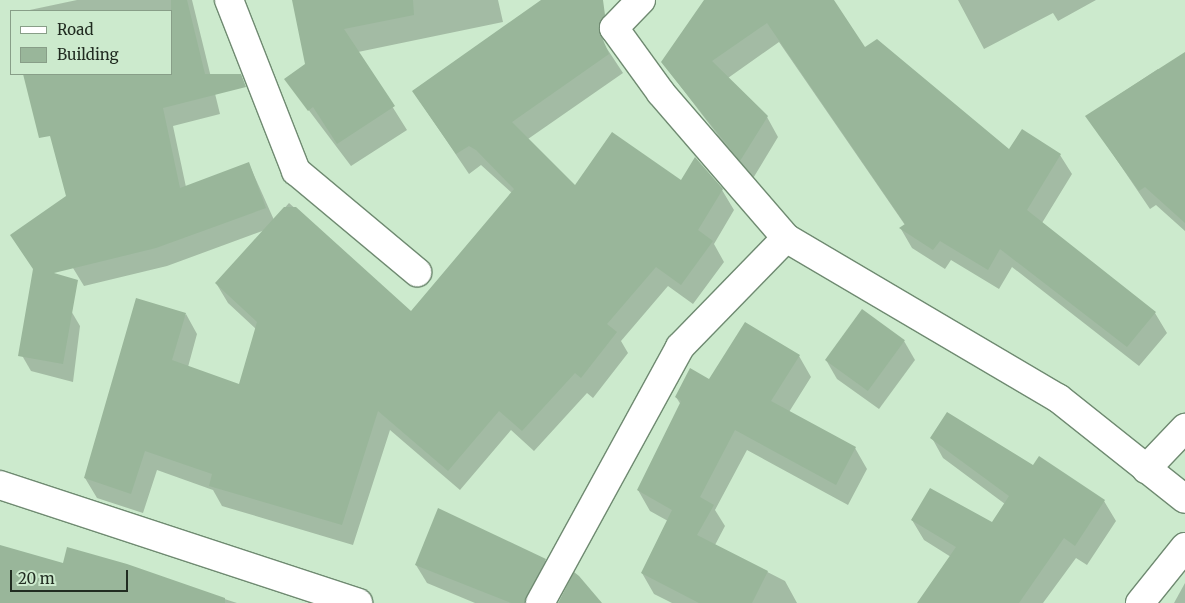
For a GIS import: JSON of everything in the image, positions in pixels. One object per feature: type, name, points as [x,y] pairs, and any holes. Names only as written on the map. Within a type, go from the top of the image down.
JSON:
[{"type":"street","points":[[229,0],[296,171],[417,272]]},
{"type":"street","points":[[641,0],[614,28],[661,93],[786,238],[1058,398],[1185,500]]},
{"type":"street","points":[[540,603],[680,348],[786,238]]},
{"type":"street","points":[[1146,469],[1185,428]]},
{"type":"street","points":[[0,485],[358,603]]},
{"type":"street","points":[[1140,603],[1185,547]]},
{"type":"building","points":[[171,0],[187,0],[205,74],[241,74],[246,87],[163,108],[180,188],[249,162],[266,208],[156,248],[54,273],[78,280],[63,364],[18,356],[33,269],[10,235],[66,196],[50,136],[39,138],[23,75],[172,75]]},
{"type":"building","points":[[292,0],[413,0],[414,15],[344,29],[395,106],[337,144],[313,107],[308,111],[284,79],[305,64]]},
{"type":"building","points":[[541,0],[603,0],[605,15],[599,30],[609,54],[512,122],[575,185],[612,132],[681,180],[695,157],[723,189],[698,230],[713,241],[681,285],[656,267],[607,324],[617,332],[581,378],[575,373],[522,431],[499,411],[448,471],[378,411],[342,525],[209,486],[212,474],[145,451],[131,494],[84,478],[136,298],[186,313],[172,360],[239,384],[257,322],[215,283],[284,207],[296,207],[411,311],[514,189],[476,150],[469,146],[456,154],[412,91]]},
{"type":"building","points":[[704,0],[834,0],[865,47],[877,39],[1009,149],[1022,129],[1061,154],[1027,210],[1156,312],[1127,347],[1000,249],[988,270],[940,241],[933,250],[899,228],[905,224],[767,23],[712,61],[768,116],[740,161],[661,62]]},
{"type":"building","points":[[1185,52],[1185,223],[1145,187],[1139,191],[1085,116]]},
{"type":"building","points":[[862,309],[905,340],[868,391],[825,360]]},
{"type":"building","points":[[745,322],[800,355],[771,401],[856,447],[836,485],[735,430],[700,497],[714,505],[697,535],[768,571],[752,603],[699,603],[641,573],[672,510],[637,490],[681,401],[675,397],[690,368],[709,379]]},
{"type":"building","points":[[947,412],[1033,465],[1039,456],[1105,500],[1075,546],[1064,538],[1019,603],[917,603],[956,547],[911,520],[930,488],[992,522],[1009,496],[930,438]]},
{"type":"building","points":[[438,508],[546,559],[524,603],[511,603],[415,565]]},
{"type":"building","points":[[0,545],[63,563],[67,547],[127,564],[225,598],[225,603],[0,603]]},
{"type":"building","points":[[574,572],[579,576],[602,603],[558,603]]}]
